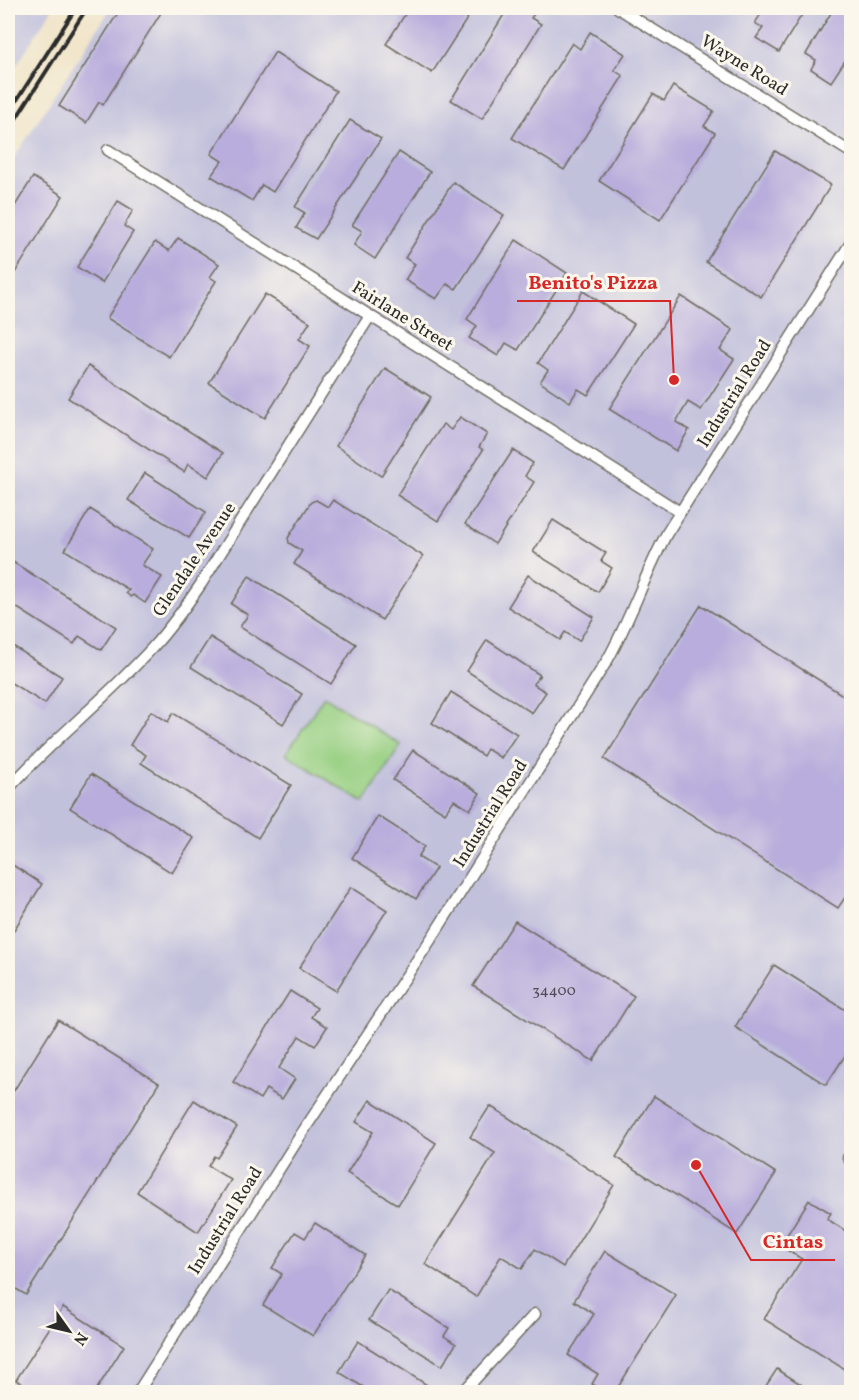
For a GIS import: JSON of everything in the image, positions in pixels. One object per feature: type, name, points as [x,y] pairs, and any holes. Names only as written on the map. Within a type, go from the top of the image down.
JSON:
[{"type":"street","name":"Wayne Road","points":[[618,8],[852,153]]},
{"type":"street","name":"Fairlane Street","points":[[108,150],[680,512]]},
{"type":"street","name":"Industrial Road","points":[[138,1392],[302,1133],[435,933],[608,659],[631,617],[660,546],[852,241]]},
{"type":"street","name":"Glendale Avenue","points":[[8,789],[43,752],[133,668],[176,620],[370,316]]},
{"type":"street","points":[[463,1392],[536,1314]]},
{"type":"shaded area","points":[[8,8],[53,8],[8,78]]},
{"type":"shaded area","points":[[111,8],[851,8],[851,1392],[8,1392],[8,167]]},
{"type":"green space","points":[[324,696],[401,745],[364,803],[286,754]]},
{"type":"building","points":[[121,8],[164,8],[103,105],[99,102],[86,123],[59,106]]},
{"type":"building","points":[[409,8],[474,8],[432,73],[386,44]]},
{"type":"building","points":[[508,8],[538,8],[531,18],[541,24],[482,119],[451,100]]},
{"type":"building","points":[[765,8],[806,8],[779,52],[756,38],[763,28],[755,23]]},
{"type":"building","points":[[834,8],[852,8],[852,50],[831,82],[811,69],[816,60],[806,54]]},
{"type":"building","points":[[590,32],[625,54],[614,70],[623,76],[564,170],[512,138],[572,43],[580,49]]},
{"type":"building","points":[[275,52],[336,91],[273,192],[262,185],[252,201],[211,176],[222,161],[211,154]]},
{"type":"building","points":[[673,86],[714,111],[704,126],[715,133],[660,220],[599,181],[653,94],[664,101]]},
{"type":"building","points":[[350,120],[381,139],[316,239],[296,228],[305,213],[295,207]]},
{"type":"building","points":[[775,151],[831,185],[761,297],[706,262]]},
{"type":"building","points":[[399,152],[430,172],[375,259],[354,245],[362,231],[352,225]]},
{"type":"building","points":[[33,177],[63,196],[8,284],[8,217]]},
{"type":"building","points":[[453,182],[504,215],[456,289],[447,284],[436,299],[405,280],[415,264],[405,258]]},
{"type":"building","points":[[118,201],[133,210],[124,226],[133,232],[102,283],[77,267]]},
{"type":"building","points":[[178,238],[219,264],[210,277],[216,281],[169,357],[107,318],[155,242],[169,251]]},
{"type":"building","points":[[516,240],[567,273],[518,350],[506,343],[498,356],[469,338],[477,326],[467,319]]},
{"type":"building","points":[[583,291],[634,324],[588,395],[578,389],[570,402],[540,382],[548,370],[538,363]]},
{"type":"building","points":[[265,294],[310,322],[299,339],[310,346],[265,418],[209,383]]},
{"type":"building","points":[[681,296],[733,330],[720,350],[734,359],[701,410],[688,402],[676,422],[689,430],[676,451],[609,409]]},
{"type":"building","points":[[88,366],[223,453],[208,477],[188,464],[184,472],[68,398]]},
{"type":"building","points":[[385,368],[431,397],[381,476],[336,446]]},
{"type":"building","points":[[460,417],[487,434],[479,447],[483,450],[438,521],[397,495],[443,424],[451,430]]},
{"type":"building","points":[[513,450],[533,463],[525,476],[534,482],[495,544],[465,524]]},
{"type":"building","points":[[145,473],[206,512],[189,538],[128,500]]},
{"type":"building","points":[[316,500],[328,507],[333,500],[423,556],[382,620],[294,564],[302,551],[289,543],[288,538],[311,502]]},
{"type":"building","points":[[90,509],[153,549],[142,565],[162,577],[145,603],[133,595],[131,597],[126,593],[129,590],[65,550]]},
{"type":"building","points":[[553,520],[606,553],[601,561],[612,568],[598,592],[533,552]]},
{"type":"building","points":[[8,559],[116,627],[101,650],[79,636],[74,644],[8,602]]},
{"type":"building","points":[[528,575],[594,617],[579,641],[565,632],[560,640],[508,607]]},
{"type":"building","points":[[249,576],[356,644],[331,684],[240,627],[248,615],[231,604]]},
{"type":"building","points":[[701,605],[852,701],[852,887],[838,908],[604,759]]},
{"type":"building","points":[[210,637],[302,694],[283,724],[191,667]]},
{"type":"building","points":[[487,640],[540,675],[533,684],[546,692],[532,713],[467,671]]},
{"type":"building","points":[[8,643],[62,677],[45,704],[8,681]]},
{"type":"building","points":[[451,692],[517,734],[501,758],[487,749],[483,756],[432,723]]},
{"type":"building","points":[[151,711],[168,722],[173,713],[291,785],[258,838],[141,763],[146,755],[130,745]]},
{"type":"building","points":[[413,750],[480,793],[470,810],[454,800],[445,813],[393,780]]},
{"type":"building","points":[[91,774],[194,838],[172,873],[70,808]]},
{"type":"building","points":[[378,816],[425,846],[418,857],[436,868],[416,899],[352,858]]},
{"type":"building","points":[[8,862],[42,884],[8,940]]},
{"type":"building","points":[[351,887],[387,910],[336,991],[299,968]]},
{"type":"building","points":[[515,921],[634,996],[593,1061],[473,986]]},
{"type":"building","points":[[774,965],[852,1014],[852,1045],[826,1085],[735,1027]]},
{"type":"building","points":[[290,991],[317,1008],[311,1017],[327,1027],[315,1046],[299,1036],[279,1068],[295,1079],[282,1099],[266,1089],[260,1099],[233,1082]]},
{"type":"building","points":[[58,1020],[159,1083],[26,1295],[8,1284],[8,1100]]},
{"type":"building","points":[[654,1096],[776,1173],[737,1234],[616,1157]]},
{"type":"building","points":[[194,1100],[237,1127],[217,1158],[214,1156],[208,1166],[231,1180],[198,1232],[137,1192]]},
{"type":"building","points":[[370,1100],[436,1143],[398,1205],[347,1173],[373,1132],[356,1122]]},
{"type":"building","points":[[490,1106],[614,1185],[563,1267],[535,1249],[522,1269],[501,1256],[476,1297],[425,1264],[495,1153],[470,1137]]},
{"type":"building","points":[[809,1200],[831,1213],[827,1219],[852,1235],[852,1374],[764,1319],[802,1259],[780,1246]]},
{"type":"building","points":[[315,1223],[365,1255],[313,1336],[263,1305],[282,1274],[272,1268],[295,1232],[305,1238]]},
{"type":"building","points":[[605,1251],[676,1295],[615,1392],[606,1392],[592,1384],[598,1374],[568,1355],[594,1314],[574,1301]]},
{"type":"building","points":[[388,1290],[449,1328],[444,1336],[456,1344],[442,1366],[369,1320]]},
{"type":"building","points":[[63,1307],[124,1346],[95,1392],[35,1392],[16,1380]]},
{"type":"building","points":[[358,1341],[427,1385],[423,1392],[371,1392],[339,1372]]},
{"type":"building","points":[[777,1369],[813,1392],[762,1392]]},
{"type":"railway","points":[[8,114],[76,8]]},
{"type":"railway","points":[[8,131],[87,8]]},
{"type":"place","name":"Benito's Pizza","points":[[674,380]]},
{"type":"place","name":"Cintas","points":[[696,1165]]}]
